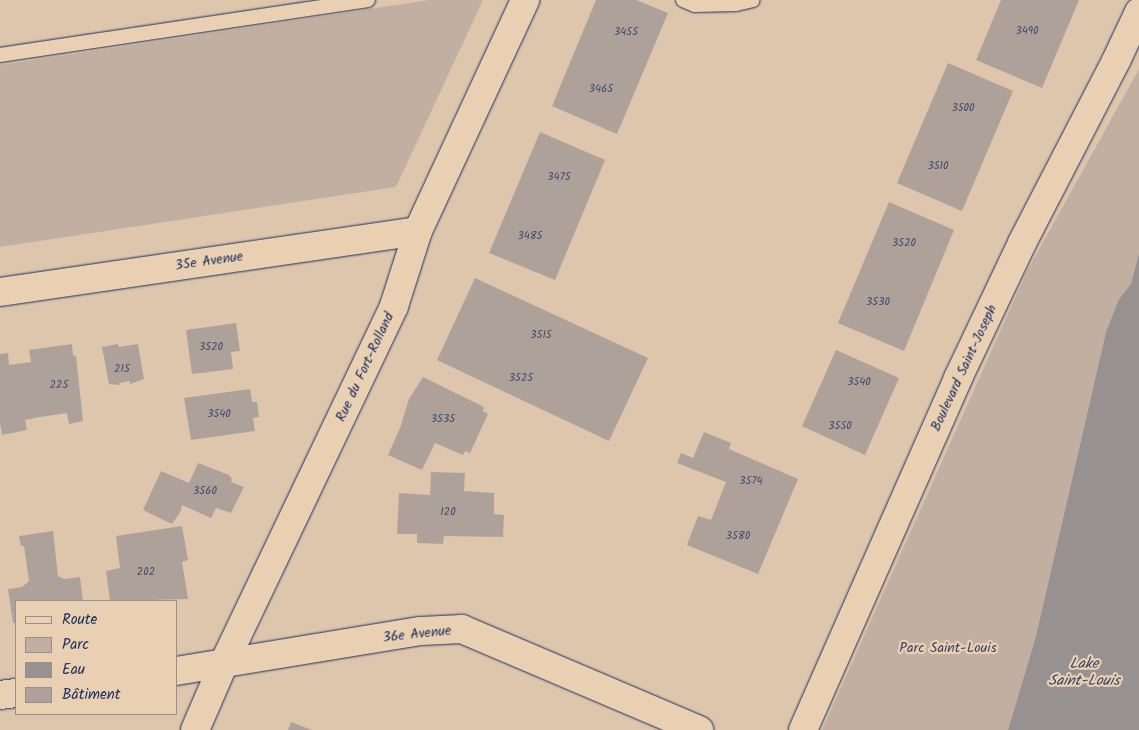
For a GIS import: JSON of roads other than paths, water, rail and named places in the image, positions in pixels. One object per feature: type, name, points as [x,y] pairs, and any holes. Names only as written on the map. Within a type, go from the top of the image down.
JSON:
[{"type":"street","name":"Rue du Fort-Rolland","points":[[195,730],[224,663],[394,306],[418,231],[525,0]]},
{"type":"street","name":"Boulevard Saint-Joseph","points":[[803,730],[958,378],[1022,243],[1116,61],[1139,12]]},
{"type":"street","name":"35e Avenue","points":[[0,292],[418,231]]},
{"type":"street","name":"36e Avenue","points":[[178,671],[421,631],[462,629],[699,730]]},
{"type":"street","points":[[0,695],[15,693]]},
{"type":"lane","points":[[0,56],[368,0]]},
{"type":"lane","points":[[683,0],[695,5],[736,4],[753,0]]},
{"type":"water","name":"Lake Saint-Louis","points":[[1139,253],[1139,730],[1008,730],[1036,636],[1106,332],[1119,299],[1131,284]]},
{"type":"park label","name":"Parc Saint-Louis","points":[[948,648]]}]
